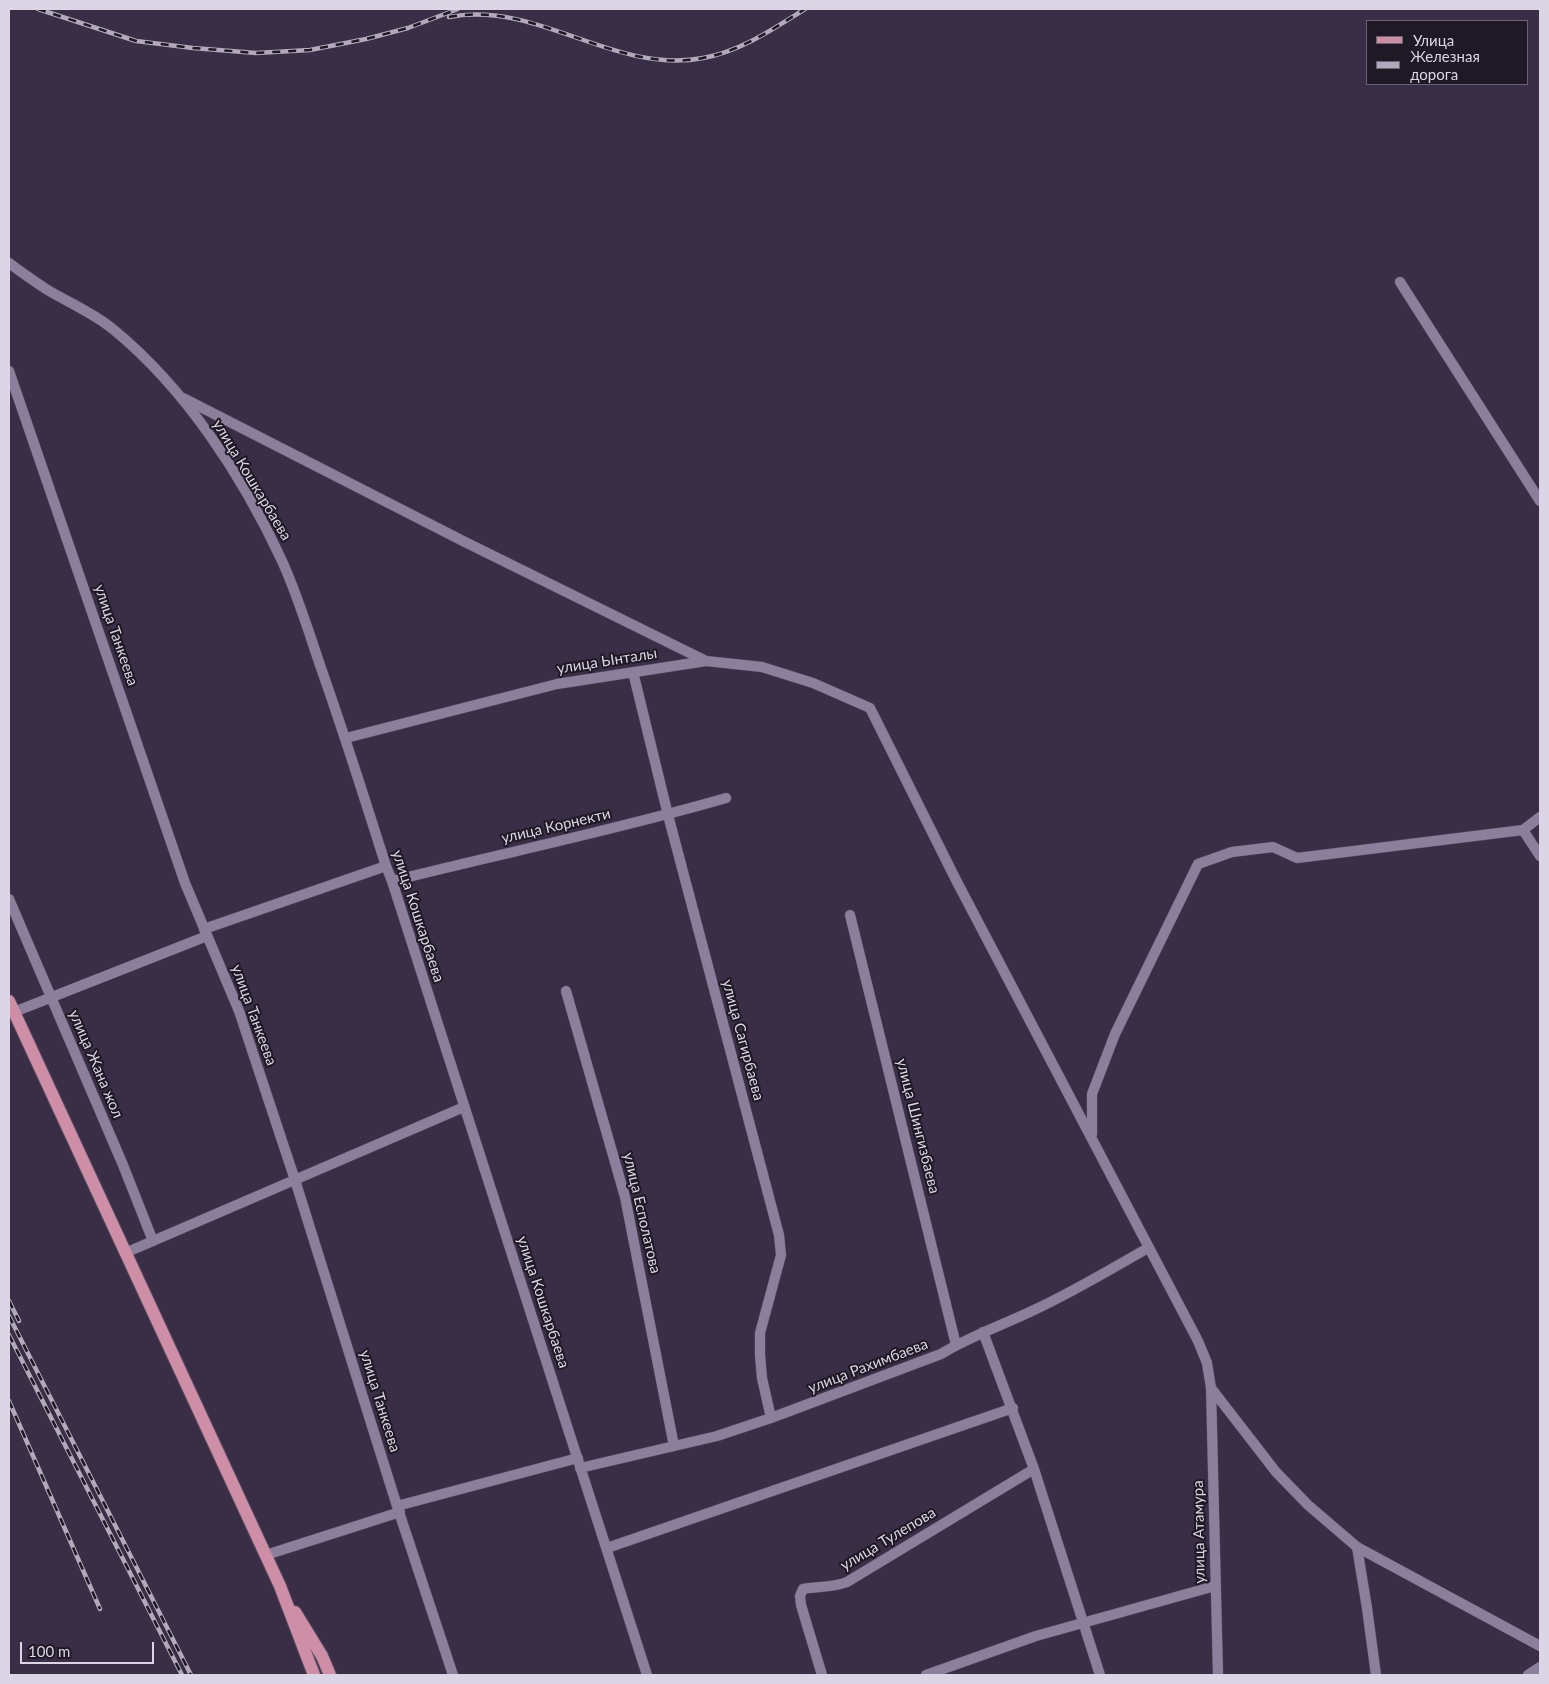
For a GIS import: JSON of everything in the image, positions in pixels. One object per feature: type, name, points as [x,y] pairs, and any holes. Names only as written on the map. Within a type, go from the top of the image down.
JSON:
[{"type":"main road","points":[[11,1007],[266,1555],[280,1586],[311,1670]]},
{"type":"main road","points":[[280,1586],[322,1656],[330,1675]]},
{"type":"main road","points":[[311,1670],[311,1657],[316,1655],[322,1656]]},
{"type":"street","name":"улица Кошкарбаева","points":[[9,263],[48,290],[72,302],[114,330],[180,396],[212,439],[238,480],[263,522],[282,563],[346,738],[647,1675]]},
{"type":"street","points":[[1400,282],[1540,501]]},
{"type":"street","name":"улица Танкеева","points":[[9,371],[185,883],[239,1011],[453,1675]]},
{"type":"street","points":[[180,396],[463,541],[706,661]]},
{"type":"street","name":"улица Ынталы","points":[[346,738],[557,684],[706,661],[762,667],[813,683],[870,708]]},
{"type":"street","name":"улица Сагирбаева","points":[[633,672],[668,815],[779,1235],[781,1254],[760,1333],[762,1378],[771,1418]]},
{"type":"street","name":"улица Атамура","points":[[870,708],[956,880],[1092,1136],[1207,1363],[1211,1388],[1218,1675]]},
{"type":"street","name":"улица Корнекти","points":[[392,882],[477,859],[668,815],[726,798]]},
{"type":"street","points":[[1092,1136],[1092,1094],[1115,1034],[1198,864],[1232,852],[1273,847],[1297,858],[1523,830],[1540,817]]},
{"type":"street","points":[[1523,830],[1540,856]]},
{"type":"street","points":[[11,1007],[51,998],[206,932],[386,866]]},
{"type":"street","name":"улица Жана жол","points":[[9,899],[123,1165],[153,1241]]},
{"type":"street","name":"улица Шингизбаева","points":[[850,915],[956,1344]]},
{"type":"street","name":"улица Есполатова","points":[[566,991],[625,1197],[674,1446]]},
{"type":"street","points":[[125,1253],[464,1107]]},
{"type":"street","name":"улица Рахимбаева","points":[[266,1555],[399,1509],[579,1463],[674,1446],[716,1436],[771,1418],[941,1354],[956,1344],[1034,1310],[1148,1248]]},
{"type":"street","points":[[983,1332],[1013,1408],[1034,1469],[1085,1622],[1100,1675]]},
{"type":"street","points":[[1211,1388],[1276,1472],[1308,1504],[1357,1547],[1540,1646]]},
{"type":"street","points":[[606,1548],[1013,1408]]},
{"type":"street","name":"улица Тулепова","points":[[822,1675],[801,1605],[800,1596],[803,1589],[838,1586],[847,1582],[1034,1469]]},
{"type":"street","points":[[1357,1547],[1368,1608],[1376,1675]]},
{"type":"street","points":[[926,1675],[1036,1636],[1215,1586]]},
{"type":"street","points":[[1528,1675],[1540,1667]]},
{"type":"railway","points":[[38,9],[136,41],[256,53],[310,50],[366,39],[408,28],[458,9]]},
{"type":"railway","points":[[449,17],[482,15],[514,19],[545,27],[607,48],[638,56],[670,60],[703,58],[744,45],[805,9]]},
{"type":"railway","points":[[9,1301],[19,1321]]},
{"type":"railway","points":[[9,1316],[191,1675]]},
{"type":"railway","points":[[9,1335],[182,1675]]},
{"type":"railway","points":[[9,1401],[100,1609]]}]
